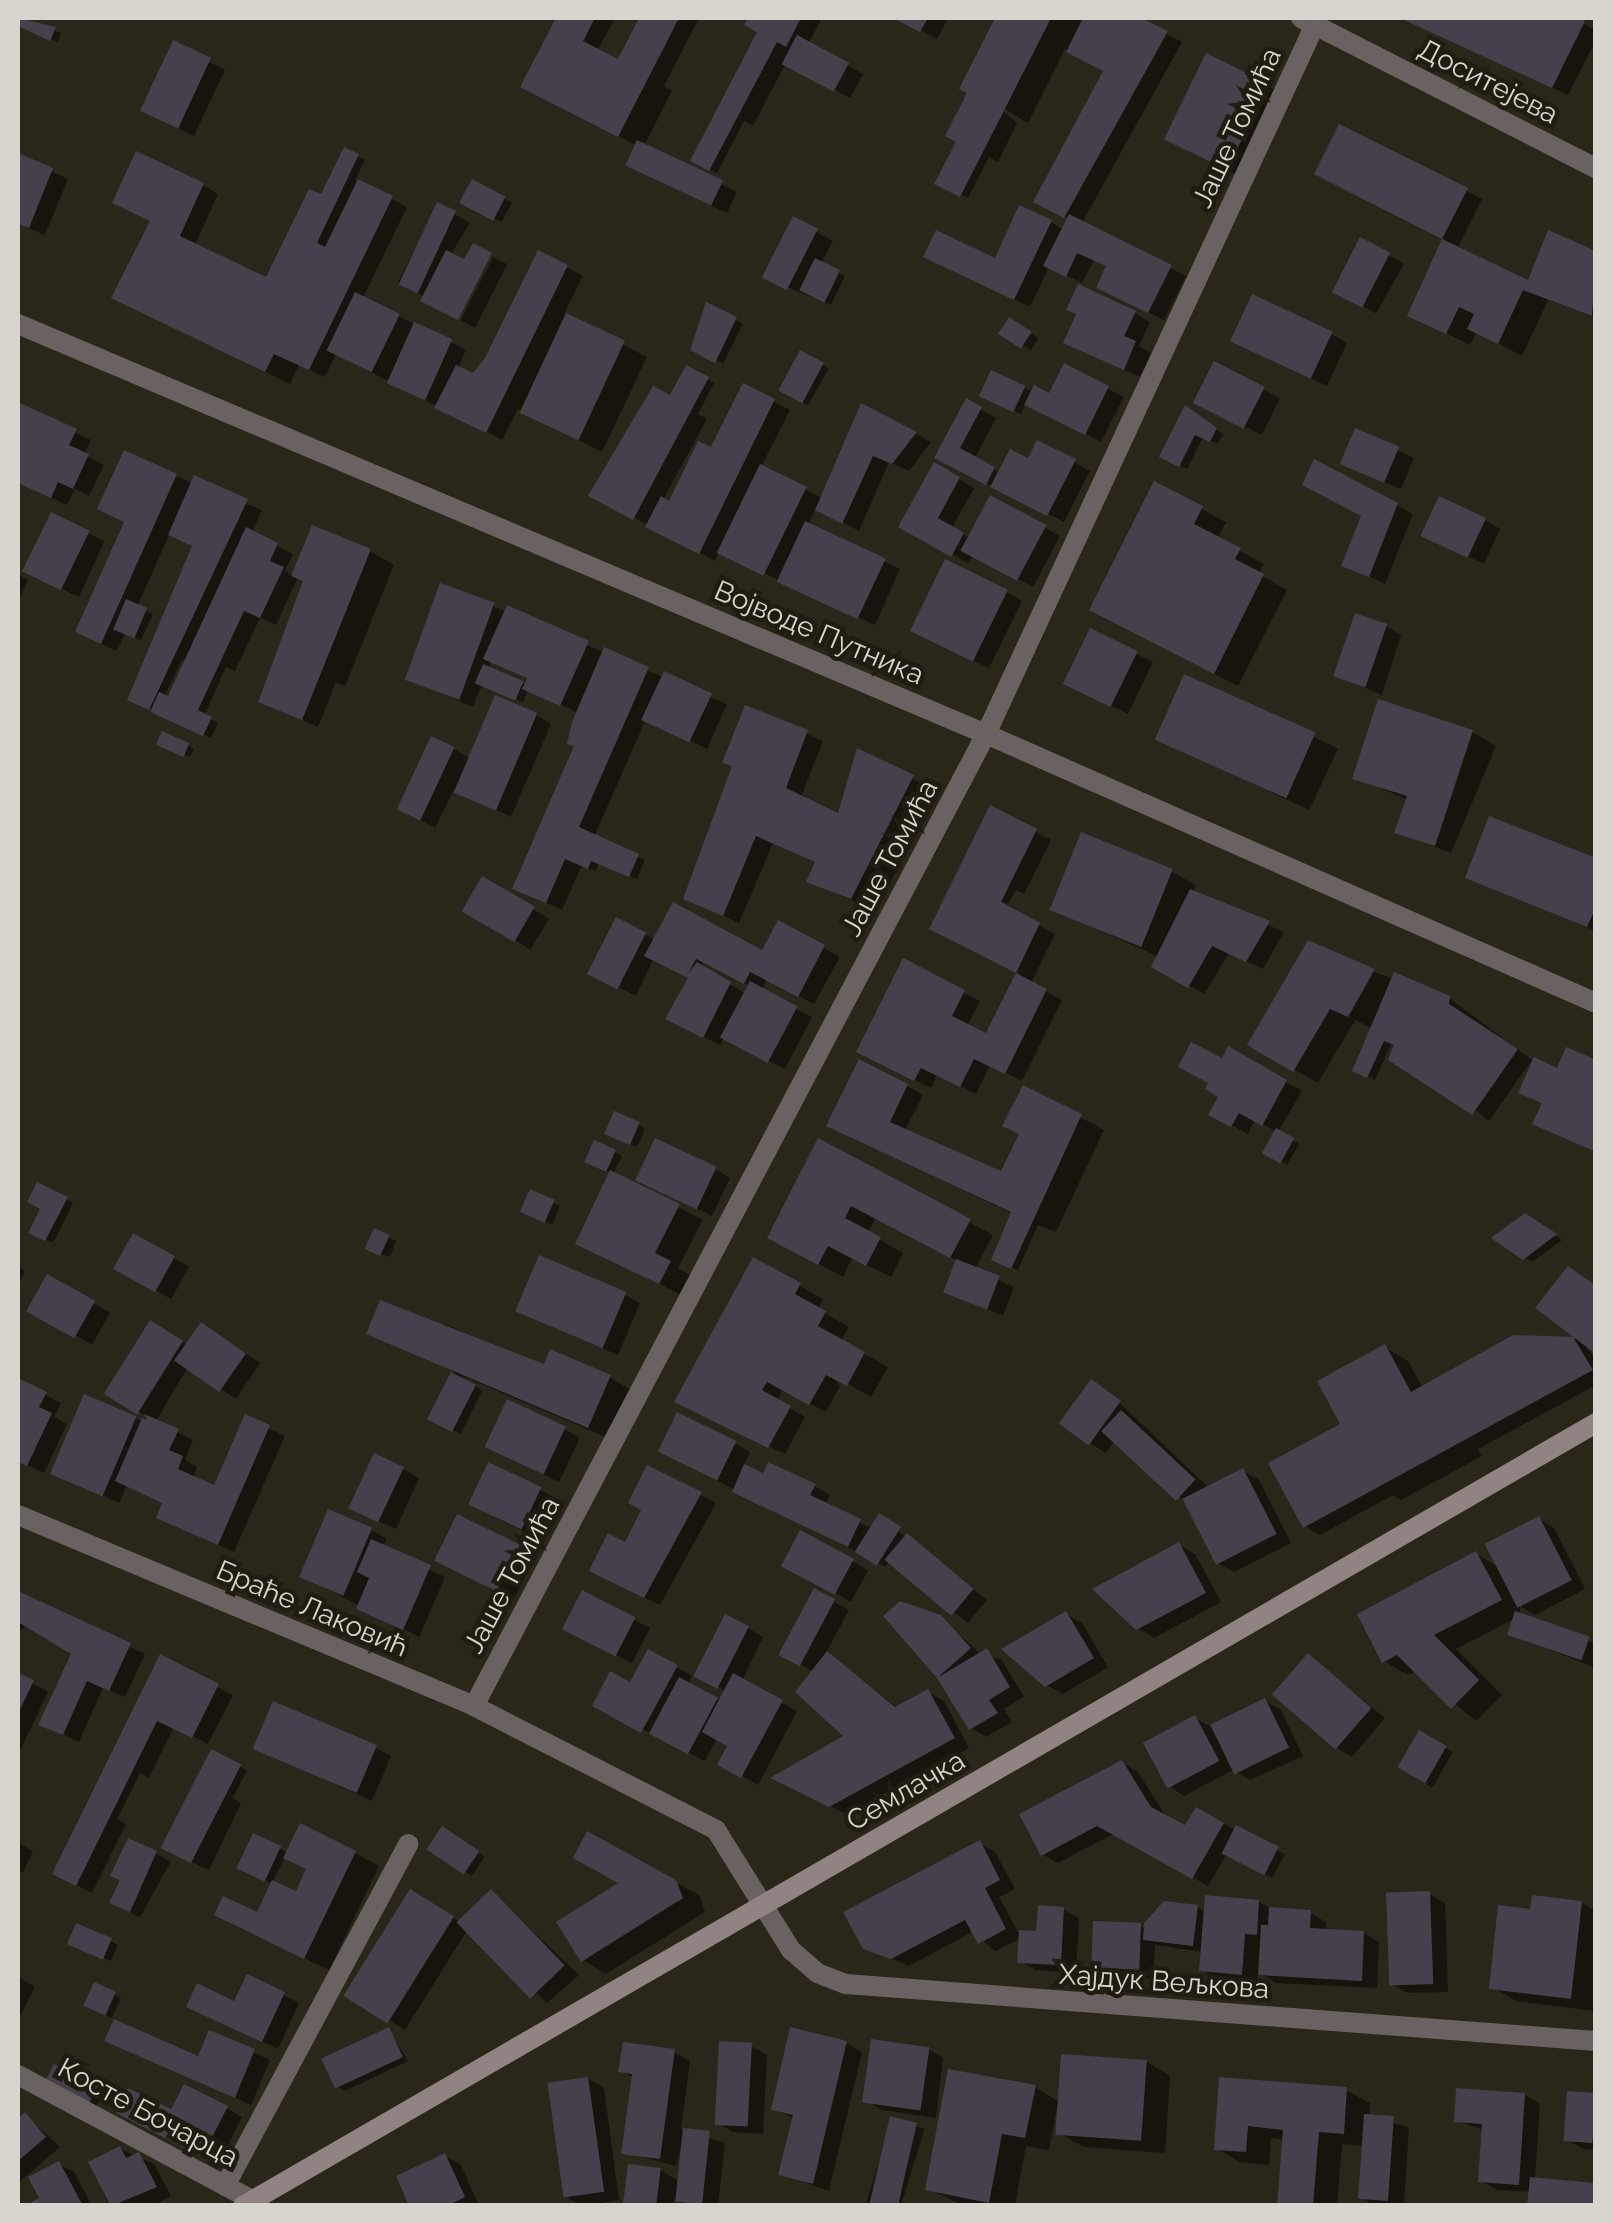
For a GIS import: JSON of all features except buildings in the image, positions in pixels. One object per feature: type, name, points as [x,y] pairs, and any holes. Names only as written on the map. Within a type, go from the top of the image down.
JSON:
[{"type":"main road","name":"Семлачка","points":[[248,2203],[1596,1423]]},
{"type":"street","name":"Доситејева","points":[[1311,20],[1596,168]]},
{"type":"street","name":"Јаше Томића","points":[[474,1706],[986,734],[1311,20]]},
{"type":"street","name":"Војводе Путника","points":[[18,324],[986,734],[1596,1002]]},
{"type":"street","name":"Браће Лаковић","points":[[18,1515],[474,1706],[716,1830],[762,1906]]},
{"type":"street","points":[[225,2186],[408,1844]]},
{"type":"street","name":"Хајдук Вељкова","points":[[762,1906],[799,1958],[846,1984],[1596,2041]]},
{"type":"street","name":"Косте Бочарца","points":[[18,2076],[225,2186],[248,2203]]}]
